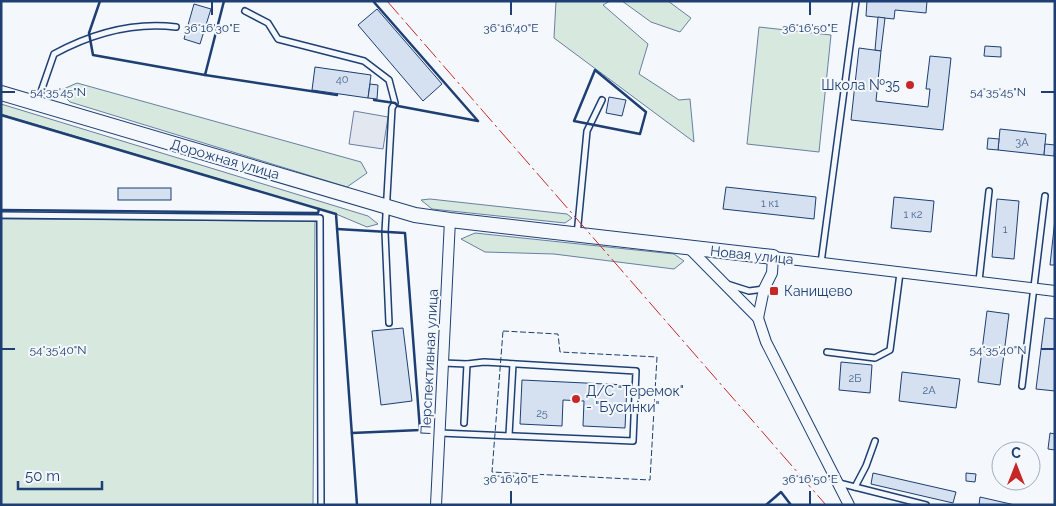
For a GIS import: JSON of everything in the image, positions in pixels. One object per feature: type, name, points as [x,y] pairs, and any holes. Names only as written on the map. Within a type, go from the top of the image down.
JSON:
[{"type":"street","name":"Дорожная улица","points":[[1,93],[415,215],[450,220]]},
{"type":"street","name":"Новая улица","points":[[450,220],[1055,291]]},
{"type":"street","name":"Перспективная улица","points":[[436,505],[450,220]]},
{"type":"street","points":[[689,248],[758,318],[766,342],[849,505]]},
{"type":"street","points":[[758,318],[764,289],[772,273],[773,257]]},
{"type":"lane","points":[[821,263],[856,1]]},
{"type":"lane","points":[[245,11],[268,23],[278,39],[364,61],[389,80],[395,103],[392,108],[385,232],[389,323]]},
{"type":"lane","points":[[37,103],[54,54],[74,43],[117,29],[160,25],[176,27]]},
{"type":"lane","points":[[577,235],[587,131],[602,100]]},
{"type":"lane","points":[[978,282],[988,191]]},
{"type":"lane","points":[[1022,386],[1045,196]]},
{"type":"lane","points":[[1,215],[320,218],[321,505]]},
{"type":"lane","points":[[827,352],[875,358],[890,350],[900,272]]},
{"type":"lane","points":[[725,283],[749,291],[764,289]]},
{"type":"lane","points":[[439,433],[633,441],[636,371],[484,362],[467,364],[443,363]]},
{"type":"lane","points":[[464,423],[467,364]]},
{"type":"lane","points":[[509,436],[513,364]]},
{"type":"lane","points":[[855,487],[866,466],[875,441]]},
{"type":"lane","points":[[839,483],[926,505]]},
{"type":"shaded area","points":[[556,1],[610,1],[603,5],[648,44],[639,74],[679,100],[690,99],[694,142],[554,38]]},
{"type":"shaded area","points":[[622,1],[668,1],[691,18],[680,32],[651,22]]},
{"type":"shaded area","points":[[759,27],[831,35],[819,152],[747,144]]},
{"type":"shaded area","points":[[77,83],[361,162],[367,173],[347,187],[70,102],[59,91]]},
{"type":"shaded area","points":[[1,104],[368,216],[378,224],[367,227],[336,214],[1,114]]},
{"type":"shaded area","points":[[354,111],[388,117],[383,149],[349,144]]},
{"type":"shaded area","points":[[430,199],[567,214],[572,218],[565,223],[432,209],[421,200]]},
{"type":"shaded area","points":[[1,219],[315,221],[313,505],[1,505]]},
{"type":"shaded area","points":[[475,233],[674,254],[684,261],[674,269],[554,254],[485,252],[461,239]]},
{"type":"building","points":[[867,1],[927,1],[926,13],[895,10],[894,19],[866,16]]},
{"type":"building","points":[[194,4],[211,9],[200,44],[184,39]]},
{"type":"building","points":[[377,9],[442,84],[423,101],[358,25]]},
{"type":"building","points":[[878,17],[885,18],[881,51],[875,50]]},
{"type":"building","points":[[985,46],[1001,47],[1001,57],[984,56]]},
{"type":"building","points":[[859,48],[881,51],[876,101],[928,107],[930,89],[926,89],[930,56],[951,58],[943,130],[851,120]]},
{"type":"building","points":[[315,67],[371,75],[368,98],[312,90]]},
{"type":"building","points":[[370,84],[378,85],[377,99],[368,98]]},
{"type":"building","points":[[609,97],[626,100],[622,116],[606,113]]},
{"type":"building","points":[[1000,129],[1046,134],[1044,155],[998,150]]},
{"type":"building","points":[[988,138],[999,139],[998,150],[987,149]]},
{"type":"building","points":[[1045,144],[1055,145],[1054,156],[1044,155]]},
{"type":"building","points":[[726,187],[816,197],[814,219],[723,209]]},
{"type":"building","points":[[118,188],[171,188],[171,200],[118,200]]},
{"type":"building","points":[[894,197],[934,201],[931,232],[891,228]]},
{"type":"building","points":[[997,199],[1019,201],[1014,259],[992,257]]},
{"type":"building","points":[[1055,219],[1055,265],[1050,265]]},
{"type":"building","points":[[987,311],[1009,314],[1000,385],[978,382]]},
{"type":"building","points":[[1045,318],[1055,319],[1055,391],[1036,389]]},
{"type":"building","points":[[403,328],[412,401],[381,405],[372,331]]},
{"type":"building","points":[[841,362],[872,365],[870,393],[839,390]]},
{"type":"building","points":[[902,372],[960,379],[956,408],[899,401]]},
{"type":"building","points":[[522,380],[627,385],[625,428],[583,426],[584,401],[563,400],[562,426],[520,424]]},
{"type":"building","points":[[1050,433],[1055,434],[1055,450],[1048,449]]},
{"type":"building","points":[[873,473],[956,492],[953,503],[871,484]]},
{"type":"building","points":[[966,473],[976,474],[975,482],[966,481]]},
{"type":"building","points":[[980,497],[1015,505],[979,505]]},
{"type":"fence","points":[[503,331],[558,334],[560,352],[657,357],[650,480],[492,472],[503,331]]},
{"type":"wall","points":[[100,1],[89,33],[93,55],[205,74]]},
{"type":"wall","points":[[224,1],[205,75],[337,95]]},
{"type":"wall","points":[[373,1],[478,121],[374,100]]},
{"type":"wall","points":[[595,70],[646,112],[640,134],[574,121],[595,70]]},
{"type":"wall","points":[[1,115],[336,214],[357,505]]},
{"type":"wall","points":[[1,210],[318,213],[319,209]]},
{"type":"wall","points":[[337,229],[405,233],[420,430],[352,433]]},
{"type":"wall","points":[[766,505],[781,492],[791,505]]},
{"type":"power","points":[[387,1],[826,505]]},
{"type":"place","name":"Школа №35","points":[[910,85]]},
{"type":"place","name":"Канищево","points":[[774,291]]},
{"type":"place","name":"Д/С “Теремок\" - \"Бусинки\"","points":[[576,399]]}]
